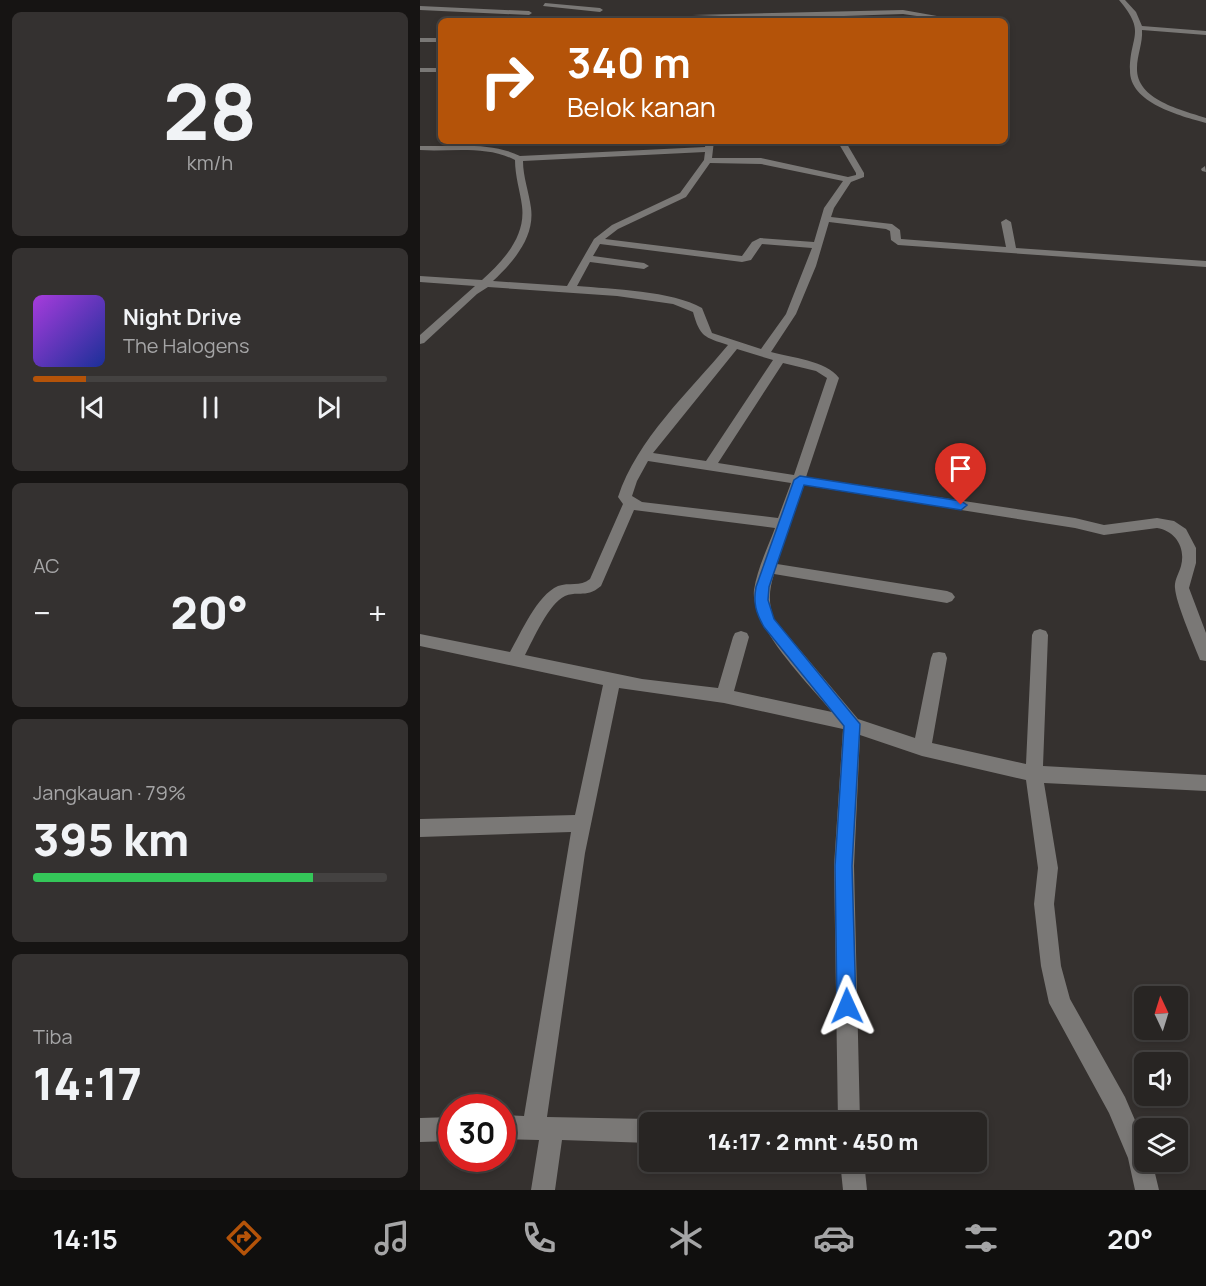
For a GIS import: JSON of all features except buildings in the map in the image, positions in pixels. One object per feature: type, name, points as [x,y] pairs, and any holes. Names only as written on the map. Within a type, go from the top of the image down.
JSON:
[{"type":"street","points":[[421,9],[432,0]]},
{"type":"street","points":[[420,16],[432,16],[447,0]]},
{"type":"street","points":[[522,18],[556,0]]},
{"type":"street","points":[[1122,0],[1133,12],[1139,28],[1133,58],[1138,87],[1148,96],[1206,121]]},
{"type":"street","points":[[906,4],[917,9],[909,12]]},
{"type":"street","points":[[545,5],[600,10]]},
{"type":"street","points":[[421,9],[529,13]]},
{"type":"street","points":[[874,12],[876,18]]},
{"type":"street","points":[[695,15],[782,18],[909,12],[945,18]]},
{"type":"street","points":[[1139,28],[1206,33]]},
{"type":"street","points":[[420,40],[438,40]]},
{"type":"street","points":[[420,70],[438,70]]},
{"type":"street","points":[[1190,115],[1206,114]]},
{"type":"street","points":[[422,148],[433,139]]},
{"type":"street","points":[[708,160],[770,163],[848,180],[860,177],[860,173],[843,144]]},
{"type":"street","points":[[422,148],[489,145],[519,159],[709,145],[708,160],[683,195],[615,227],[597,241],[570,289]]},
{"type":"street","points":[[420,341],[473,292],[485,284],[509,256],[525,229],[528,213],[519,159]]},
{"type":"street","points":[[764,354],[791,314],[835,197],[848,180]]},
{"type":"street","points":[[826,219],[889,226],[895,230],[894,238],[898,242],[1206,264]]},
{"type":"street","points":[[1006,222],[1012,250]]},
{"type":"street","points":[[597,241],[742,259],[748,258],[755,244],[760,241],[818,245]]},
{"type":"street","points":[[586,258],[644,266]]},
{"type":"street","points":[[420,279],[627,294],[685,304],[698,310],[703,329],[708,335],[764,354],[825,370],[833,378],[762,594],[763,613],[769,623],[852,724],[844,866],[849,1112]]},
{"type":"street","points":[[735,344],[644,456],[626,490],[625,497],[630,503],[641,507],[784,524]]},
{"type":"street","points":[[710,466],[780,358]]},
{"type":"street","points":[[644,456],[1076,523],[1104,530],[1157,523],[1169,525],[1181,533],[1189,548],[1189,563],[1182,588],[1206,655]]},
{"type":"street","points":[[513,661],[552,599],[566,590],[585,590],[596,582],[630,503]]},
{"type":"street","points":[[769,568],[947,597]]},
{"type":"street","points":[[1040,635],[1034,774],[1048,868],[1044,904],[1051,966],[1060,1004],[1117,1105],[1140,1158],[1147,1190]]},
{"type":"street","points":[[724,696],[741,637]]},
{"type":"street","points":[[420,640],[612,680],[724,696],[852,724],[878,735],[922,748],[1034,774],[1206,783]]},
{"type":"street","points":[[922,748],[939,658]]},
{"type":"street","points":[[543,1190],[543,1127],[582,823],[612,680]]},
{"type":"street","points":[[420,828],[582,823]]},
{"type":"street","points":[[516,1127],[639,1131]]},
{"type":"street","points":[[420,1130],[438,1129]]},
{"type":"street","points":[[853,1172],[855,1190]]},
{"type":"route","points":[[847,1006],[844,866],[852,724],[769,623],[763,613],[762,587],[800,480],[961,505]]}]
